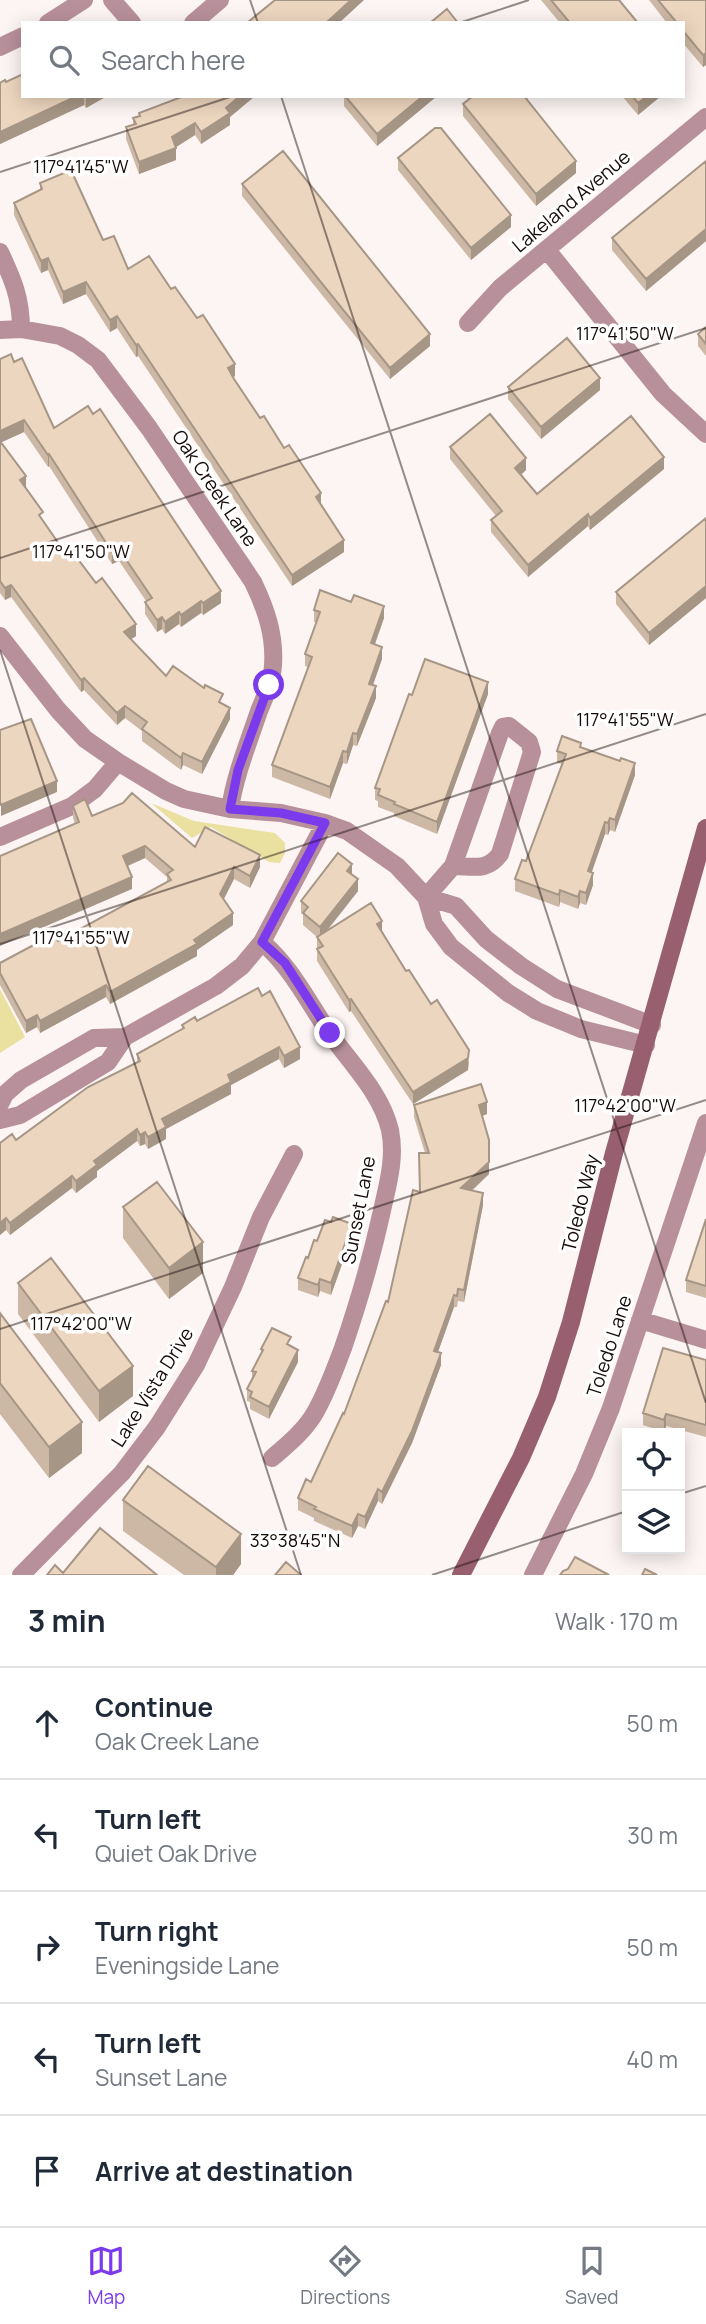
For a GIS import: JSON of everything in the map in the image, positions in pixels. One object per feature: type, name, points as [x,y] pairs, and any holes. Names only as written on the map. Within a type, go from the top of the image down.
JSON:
[{"type":"main road","name":"Toledo Way","points":[[461,1575],[521,1458],[547,1396],[571,1322],[614,1153],[706,828]]},
{"type":"street","points":[[51,21],[84,0]]},
{"type":"street","points":[[112,0],[130,21]]},
{"type":"street","points":[[194,21],[220,0]]},
{"type":"street","points":[[0,47],[21,37]]},
{"type":"street","name":"Lakeland Avenue","points":[[468,323],[500,288],[706,117]]},
{"type":"street","points":[[547,250],[663,394],[706,434]]},
{"type":"street","points":[[0,252],[21,306],[21,329]]},
{"type":"street","name":"Oak Creek Lane","points":[[0,330],[21,329],[60,336],[98,360],[253,582],[271,625],[273,666],[269,685],[238,770],[230,809]]},
{"type":"street","points":[[0,636],[58,710],[85,739],[118,762],[184,799],[230,809],[281,813],[325,823],[346,831],[397,866],[426,897],[434,924],[452,947],[508,993],[537,1011],[581,1029],[646,1045]]},
{"type":"street","points":[[426,897],[453,866],[500,733],[503,727],[509,726],[528,742],[532,752],[500,854],[493,864],[453,866]]},
{"type":"street","points":[[0,837],[72,806],[95,789],[118,762]]},
{"type":"street","points":[[0,1120],[20,1115],[108,1062],[125,1037],[229,977],[262,942],[325,823]]},
{"type":"street","points":[[426,897],[456,906],[486,939],[557,989],[652,1025]]},
{"type":"street","name":"Sunset Lane","points":[[262,942],[285,963],[330,1033],[375,1095],[387,1119],[391,1146],[390,1170],[370,1264],[361,1298],[334,1373],[313,1417],[295,1439],[272,1458]]},
{"type":"street","points":[[0,1104],[5,1094],[21,1080],[93,1038],[125,1037]]},
{"type":"street","name":"Toledo Lane","points":[[533,1575],[584,1474],[615,1397],[706,1123]]},
{"type":"street","name":"Lake Vista Drive","points":[[21,1575],[122,1473],[145,1445],[196,1365],[233,1287],[261,1217],[294,1154]]},
{"type":"street","points":[[640,1320],[706,1340]]},
{"type":"shaded area","points":[[151,803],[194,821],[275,833],[285,843],[285,853],[280,863],[269,862],[211,827],[192,838]]},
{"type":"shaded area","points":[[0,989],[25,1037],[0,1053]]},
{"type":"building","points":[[275,0],[351,0],[328,21],[249,21]]},
{"type":"building","points":[[551,0],[619,0],[636,21],[568,21]]},
{"type":"building","points":[[658,0],[706,0],[706,53],[703,55],[685,33],[685,21],[675,21]]},
{"type":"building","points":[[447,9],[456,21],[432,21]]},
{"type":"building","points":[[21,75],[21,98],[73,98],[0,132],[0,83],[5,80],[6,82]]},
{"type":"building","points":[[179,98],[238,98],[226,108],[230,113],[201,132],[195,123],[172,137],[176,148],[139,162],[126,127],[136,124],[133,118],[140,116],[139,113]]},
{"type":"building","points":[[347,98],[421,98],[377,134]]},
{"type":"building","points":[[470,98],[526,98],[576,161],[536,194],[463,104]]},
{"type":"building","points":[[435,128],[441,128],[511,215],[471,248],[398,158]]},
{"type":"building","points":[[283,151],[430,334],[390,368],[242,184]]},
{"type":"building","points":[[706,161],[706,229],[646,279],[612,238]]},
{"type":"building","points":[[71,170],[103,240],[114,236],[128,269],[149,256],[171,289],[175,287],[197,318],[203,315],[235,364],[228,368],[234,379],[260,418],[264,416],[284,448],[289,445],[321,493],[316,497],[344,540],[292,575],[117,316],[110,320],[86,282],[63,292],[48,258],[41,261],[14,203],[42,189],[40,183]]},
{"type":"building","points":[[706,327],[706,344],[698,334]]},
{"type":"building","points":[[567,338],[600,378],[541,427],[508,387]]},
{"type":"building","points":[[11,354],[14,362],[22,358],[54,428],[88,406],[93,414],[100,409],[221,591],[181,615],[179,612],[165,622],[162,617],[157,620],[145,602],[152,598],[119,549],[112,552],[24,420],[0,431],[0,359]]},
{"type":"building","points":[[490,414],[526,458],[515,468],[537,494],[631,416],[664,457],[590,518],[588,514],[528,565],[491,520],[502,511],[450,447]]},
{"type":"building","points":[[0,441],[26,476],[20,480],[43,512],[39,515],[66,554],[71,550],[96,583],[102,578],[136,624],[124,632],[166,676],[173,666],[204,688],[205,685],[223,694],[219,702],[230,708],[202,762],[183,753],[181,758],[142,729],[147,722],[125,706],[117,713],[84,678],[81,680],[11,585],[5,588],[0,581]]},
{"type":"building","points":[[706,518],[706,586],[649,633],[616,592]]},
{"type":"building","points":[[320,590],[351,602],[354,595],[384,606],[371,643],[382,647],[369,684],[376,686],[357,734],[353,733],[347,752],[343,751],[330,787],[272,765],[312,657],[305,654],[320,612],[314,610]]},
{"type":"building","points":[[425,659],[488,682],[437,822],[394,804],[395,802],[378,795],[380,789],[375,788],[409,694],[412,695]]},
{"type":"building","points":[[31,719],[57,781],[1,805],[0,730]]},
{"type":"building","points":[[562,736],[581,743],[580,747],[620,761],[621,758],[635,763],[615,820],[610,818],[608,823],[605,822],[588,871],[593,873],[586,893],[580,891],[578,897],[560,890],[559,895],[515,879],[522,860],[526,861],[566,754],[557,751]]},
{"type":"building","points":[[132,793],[195,847],[205,827],[260,855],[250,876],[234,867],[220,894],[233,913],[194,940],[197,944],[110,992],[106,985],[40,1021],[37,1015],[26,1021],[0,973],[0,963],[54,934],[58,941],[171,880],[167,874],[173,870],[145,846],[123,856],[132,877],[0,934],[0,856],[79,822],[73,806],[85,799],[92,816],[123,803]]},
{"type":"building","points":[[338,853],[352,864],[347,871],[358,879],[320,927],[303,913],[308,907],[301,901]]},
{"type":"building","points":[[371,903],[382,921],[377,924],[406,971],[409,970],[431,1004],[437,1000],[469,1050],[468,1058],[413,1092],[317,949],[323,946],[317,937]]},
{"type":"building","points":[[258,988],[262,996],[270,991],[300,1047],[284,1056],[279,1047],[228,1075],[231,1082],[162,1119],[166,1127],[148,1137],[145,1132],[140,1135],[137,1129],[94,1161],[97,1165],[76,1181],[72,1176],[10,1223],[6,1218],[0,1223],[0,1143],[12,1134],[16,1140],[88,1087],[140,1061],[137,1054],[184,1028],[182,1025],[195,1017],[197,1021]]},
{"type":"building","points":[[481,1084],[487,1102],[479,1105],[489,1140],[489,1162],[461,1188],[483,1193],[464,1290],[458,1289],[457,1296],[454,1295],[434,1351],[441,1353],[412,1431],[382,1492],[378,1489],[365,1517],[358,1514],[352,1526],[314,1509],[316,1507],[298,1498],[306,1479],[311,1482],[344,1414],[386,1301],[388,1302],[413,1190],[420,1192],[419,1153],[429,1153],[414,1105]]},
{"type":"building","points":[[157,1182],[203,1242],[169,1268],[123,1207]]},
{"type":"building","points":[[333,1217],[352,1224],[331,1283],[320,1279],[318,1285],[298,1278],[325,1220],[331,1222]]},
{"type":"building","points":[[706,1219],[706,1286],[686,1280]]},
{"type":"building","points":[[51,1258],[133,1366],[99,1391],[18,1283]]},
{"type":"building","points":[[0,1313],[82,1422],[49,1447],[0,1383]]},
{"type":"building","points":[[272,1328],[291,1337],[287,1344],[298,1350],[269,1407],[250,1397],[252,1392],[247,1389],[256,1372],[252,1371],[263,1350],[261,1349]]},
{"type":"building","points":[[663,1348],[706,1360],[706,1425],[666,1414],[664,1420],[643,1413]]},
{"type":"building","points":[[148,1466],[241,1534],[216,1567],[123,1500]]},
{"type":"building","points":[[100,1528],[157,1575],[47,1575],[55,1565],[63,1573]]},
{"type":"building","points":[[575,1557],[609,1575],[560,1575],[568,1569]]},
{"type":"building","points":[[286,1562],[301,1575],[275,1575]]},
{"type":"building","points":[[645,1569],[657,1575],[642,1575]]},
{"type":"route","points":[[269,685],[238,770],[230,809],[281,813],[325,823],[262,942],[285,963],[330,1033]]}]
